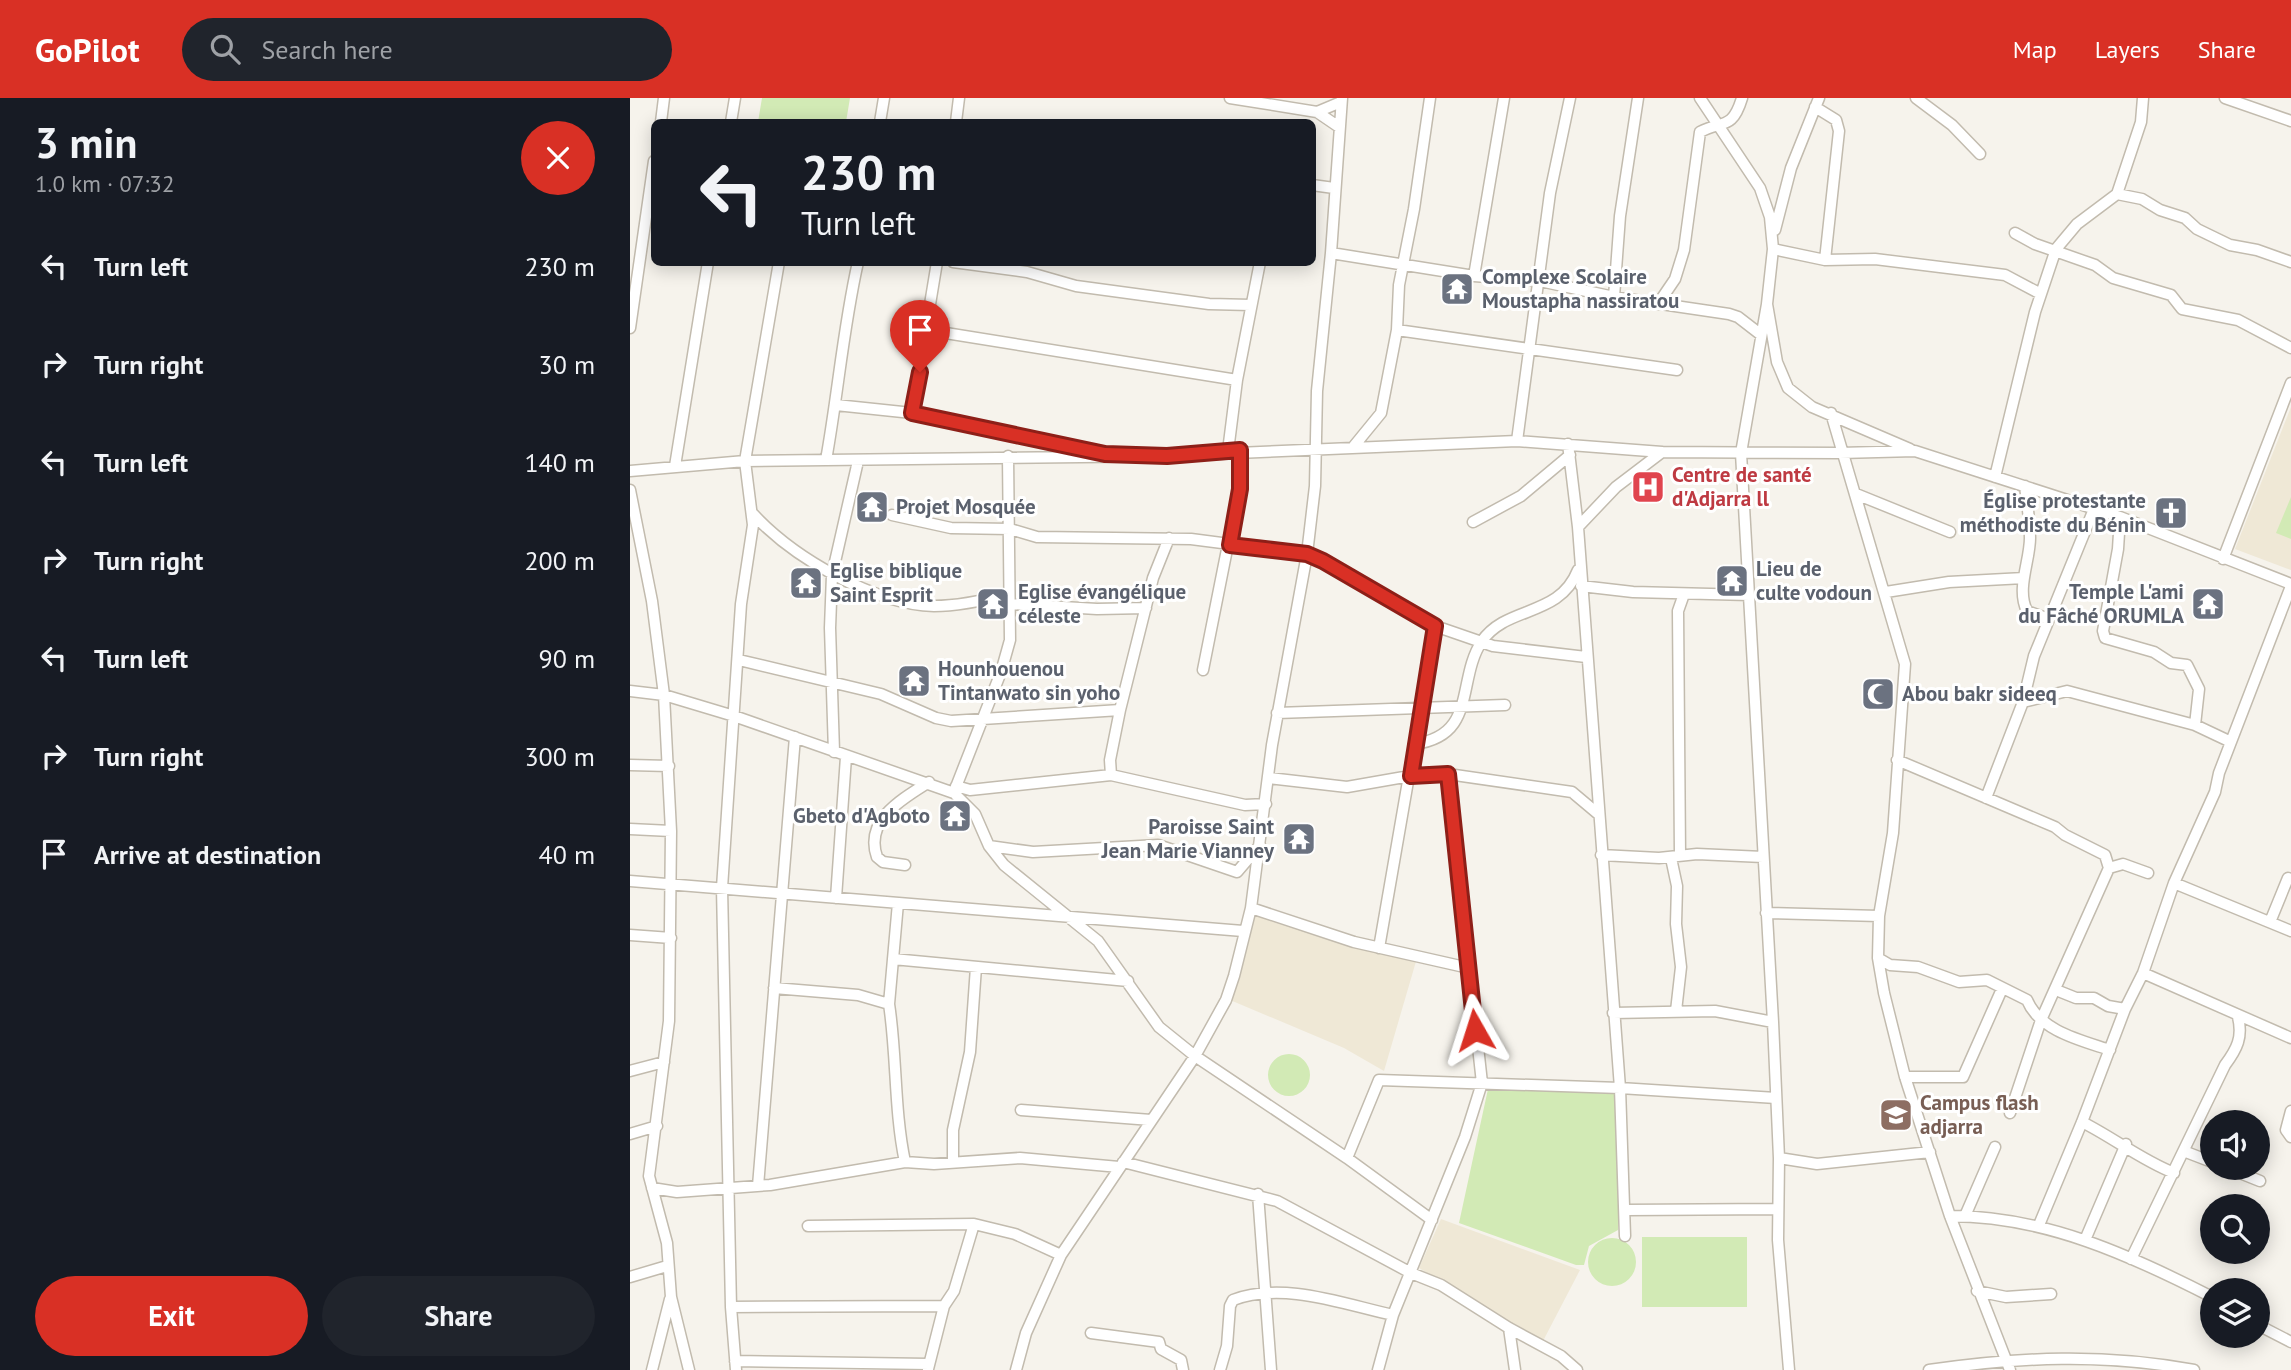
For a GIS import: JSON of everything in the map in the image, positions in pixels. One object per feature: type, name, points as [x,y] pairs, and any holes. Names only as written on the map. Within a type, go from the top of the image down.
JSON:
[{"type":"street","points":[[661,119],[664,98]]},
{"type":"street","points":[[731,119],[733,98]]},
{"type":"street","points":[[880,119],[884,98]]},
{"type":"street","points":[[956,119],[960,98]]},
{"type":"street","points":[[1230,98],[1317,112],[1339,127]]},
{"type":"street","points":[[1353,446],[1381,412],[1396,330],[1403,264],[1430,98]]},
{"type":"street","points":[[1474,276],[1504,98]]},
{"type":"street","points":[[1517,441],[1541,281],[1550,193],[1570,98]]},
{"type":"street","points":[[1614,297],[1620,216],[1638,98]]},
{"type":"street","points":[[1700,98],[1760,188],[1770,217],[1773,237],[1767,304],[1741,453],[1773,1022],[1779,1158],[1777,1209],[1789,1370]]},
{"type":"street","points":[[1658,303],[1675,279],[1684,250],[1700,132],[1720,128],[1733,117],[1742,98]]},
{"type":"street","points":[[1916,98],[1952,125],[1980,154]]},
{"type":"street","points":[[1995,477],[2041,294],[2056,249],[2077,224],[2117,194],[2141,122],[2143,98]]},
{"type":"street","points":[[2225,98],[2291,121]]},
{"type":"street","points":[[1317,112],[1341,100]]},
{"type":"street","points":[[1016,1370],[1026,1333],[1061,1255],[1195,1056],[1226,1000],[1251,908],[1277,713],[1307,554],[1317,447],[1317,391],[1331,253],[1341,100]]},
{"type":"street","points":[[1773,237],[1791,168],[1817,103],[1836,120],[1839,131],[1825,260]]},
{"type":"street","points":[[630,327],[651,182]]},
{"type":"street","points":[[1316,186],[1334,188]]},
{"type":"street","points":[[2117,194],[2142,199],[2160,210],[2185,218],[2197,229],[2230,245],[2257,250],[2291,262]]},
{"type":"street","points":[[2015,233],[2035,244],[2056,249],[2095,265],[2113,278],[2171,295],[2182,309],[2238,320],[2291,348]]},
{"type":"street","points":[[1773,249],[1825,260],[1875,259],[2005,275],[2041,294]]},
{"type":"street","points":[[1331,253],[1474,276],[1541,281],[1614,297],[1734,315],[1760,334]]},
{"type":"street","points":[[675,466],[707,266]]},
{"type":"street","points":[[778,266],[745,461],[753,514],[741,604],[722,888],[731,1307],[736,1366],[928,1367],[944,1306],[954,1291],[974,1224]]},
{"type":"street","points":[[826,460],[836,405],[839,360],[857,266]]},
{"type":"street","points":[[912,413],[936,266]]},
{"type":"street","points":[[983,266],[1027,272],[1076,286],[1209,304],[1251,305]]},
{"type":"street","points":[[1228,451],[1237,380],[1259,266]]},
{"type":"street","points":[[1767,304],[1777,362],[1788,388],[1812,407],[1915,451],[2120,517],[2291,585],[2231,742],[2215,792],[2174,884],[2143,973],[2125,1009],[2039,1225]]},
{"type":"street","points":[[927,330],[1237,380]]},
{"type":"street","points":[[1396,330],[1529,350],[1627,360],[1676,369]]},
{"type":"street","points":[[2223,559],[2291,383]]},
{"type":"street","points":[[836,405],[912,413],[1105,454]]},
{"type":"street","points":[[1831,413],[1840,453],[1856,494],[1905,664],[1893,833],[1879,916],[1878,958],[1905,1077],[1950,1216],[2010,1370]]},
{"type":"street","points":[[630,471],[745,461],[858,461],[1105,454],[1167,456],[1240,450],[1517,441],[1569,450],[1741,453],[1915,451]]},
{"type":"street","points":[[1203,670],[1240,489],[1240,450]]},
{"type":"street","points":[[1473,522],[1521,496],[1569,450]]},
{"type":"street","points":[[1569,450],[1578,527],[1597,813],[1620,1088],[1625,1236]]},
{"type":"street","points":[[1578,527],[1616,487],[1662,452]]},
{"type":"street","points":[[955,789],[1007,651],[1010,599],[1008,456]]},
{"type":"street","points":[[834,752],[830,628],[832,575],[858,461]]},
{"type":"street","points":[[2025,486],[2030,538],[2024,578],[2024,605],[2028,611],[2049,619]]},
{"type":"street","points":[[630,490],[652,601],[664,695],[671,831],[669,1021],[657,1126],[650,1159],[652,1188],[667,1243],[671,1297],[689,1370]]},
{"type":"street","points":[[1856,494],[1950,532]]},
{"type":"street","points":[[1986,798],[2023,702],[2034,656],[2094,509]]},
{"type":"street","points":[[753,514],[771,534],[832,575],[912,603],[935,606],[1010,599],[1097,609],[1146,608]]},
{"type":"street","points":[[892,514],[951,528],[1010,529],[1037,537],[1169,538],[1307,554],[1435,626],[1481,643],[1586,657]]},
{"type":"street","points":[[2120,517],[2118,549],[2103,631],[2105,638],[2154,652],[2172,663],[2188,664],[2199,689],[2195,725]]},
{"type":"street","points":[[1111,775],[1110,760],[1120,710],[1146,608],[1169,538]]},
{"type":"street","points":[[1414,744],[1443,737],[1453,724],[1481,643],[1497,627],[1554,601],[1568,590],[1580,565]]},
{"type":"street","points":[[1886,592],[1949,582],[2024,578]]},
{"type":"street","points":[[1581,586],[1684,594],[1749,595]]},
{"type":"street","points":[[1676,1010],[1681,967],[1676,924],[1675,856],[1678,611],[1684,594]]},
{"type":"street","points":[[1379,948],[1435,626]]},
{"type":"street","points":[[739,660],[881,694],[936,718],[981,722],[1120,710]]},
{"type":"street","points":[[630,691],[664,695],[734,716],[846,757],[955,789],[970,790],[1111,775],[1245,805],[1266,804]]},
{"type":"street","points":[[2023,702],[2067,691],[2195,725],[2231,742]]},
{"type":"street","points":[[1277,713],[1505,705]]},
{"type":"street","points":[[758,1186],[795,737]]},
{"type":"street","points":[[836,898],[846,757]]},
{"type":"street","points":[[1897,760],[2056,827],[2065,835],[2105,855],[2109,868],[2041,1020],[2010,1113]]},
{"type":"street","points":[[630,765],[669,766]]},
{"type":"street","points":[[1269,778],[1346,787],[1411,776],[1448,774],[1572,792],[1597,813]]},
{"type":"street","points":[[1378,1370],[1393,1315],[1432,1220],[1482,1083],[1448,774]]},
{"type":"street","points":[[905,865],[883,862],[877,857],[875,840],[878,825],[884,814],[929,782]]},
{"type":"street","points":[[955,789],[975,814],[989,846],[1004,865],[1098,941],[1159,1027],[1195,1056],[1347,1158],[1432,1220]]},
{"type":"street","points":[[630,829],[671,831]]},
{"type":"street","points":[[989,846],[1033,852],[1158,845],[1237,872],[1260,845]]},
{"type":"street","points":[[1601,855],[1763,857]]},
{"type":"street","points":[[2109,868],[2123,864],[2148,873]]},
{"type":"street","points":[[2270,922],[2288,878]]},
{"type":"street","points":[[630,881],[1243,931]]},
{"type":"street","points":[[2174,884],[2291,931]]},
{"type":"street","points":[[898,903],[889,1004],[896,1061],[898,1125],[905,1162]]},
{"type":"street","points":[[1251,908],[1379,948],[1469,968]]},
{"type":"street","points":[[1766,913],[1879,916]]},
{"type":"street","points":[[630,935],[671,938]]},
{"type":"street","points":[[1878,958],[1890,965],[1918,967],[1959,982],[1987,980],[2027,1000],[2031,1011],[2049,1028],[2110,1049]]},
{"type":"street","points":[[893,959],[1128,981]]},
{"type":"street","points":[[953,1161],[953,1130],[970,1052],[976,967]]},
{"type":"street","points":[[2143,973],[2291,1038]]},
{"type":"street","points":[[774,988],[858,995],[889,1004]]},
{"type":"street","points":[[1905,1077],[1963,1077],[2002,989]]},
{"type":"street","points":[[2056,990],[2076,998],[2094,998],[2125,1009]]},
{"type":"street","points":[[1613,1013],[1676,1010],[1738,1013],[1773,1022]]},
{"type":"street","points":[[2131,1259],[2186,1152],[2194,1129],[2237,1049],[2241,1032],[2238,1017]]},
{"type":"street","points":[[630,1071],[664,1062]]},
{"type":"street","points":[[1347,1158],[1379,1080],[1620,1088],[1776,1098]]},
{"type":"street","points":[[1021,1110],[1151,1120]]},
{"type":"street","points":[[2291,1111],[2286,1130],[2291,1137]]},
{"type":"street","points":[[2082,1122],[2126,1144],[2154,1165],[2174,1173]]},
{"type":"street","points":[[630,1134],[657,1126]]},
{"type":"street","points":[[2085,1240],[2126,1144]]},
{"type":"street","points":[[1965,1216],[1995,1147]]},
{"type":"street","points":[[1779,1158],[1817,1164],[1930,1152]]},
{"type":"street","points":[[2186,1152],[2200,1157]]},
{"type":"street","points":[[652,1188],[677,1192],[758,1186],[905,1162],[1020,1158],[1121,1164],[1258,1194],[1277,1201],[1411,1273],[1441,1285],[1509,1328],[1561,1356],[1577,1370]]},
{"type":"street","points":[[1258,1194],[1270,1370]]},
{"type":"street","points":[[1626,1210],[1777,1209]]},
{"type":"street","points":[[1950,1216],[2039,1225],[2085,1240],[2200,1291]]},
{"type":"street","points":[[808,1226],[974,1224],[1015,1234],[1061,1255]]},
{"type":"street","points":[[630,1277],[667,1266]]},
{"type":"street","points":[[1220,1370],[1233,1300],[1264,1291],[1393,1315]]},
{"type":"street","points":[[1977,1291],[2006,1297],[2051,1294]]},
{"type":"street","points":[[652,1370],[671,1297]]},
{"type":"street","points":[[731,1307],[944,1306]]},
{"type":"street","points":[[1509,1328],[1515,1370]]},
{"type":"street","points":[[2270,1331],[2291,1342]]},
{"type":"street","points":[[1091,1333],[1159,1342],[1161,1349],[1181,1360],[1182,1370]]},
{"type":"street","points":[[1929,1370],[2005,1359],[2148,1362],[2194,1370]]},
{"type":"shaded area","points":[[2291,407],[2291,570],[2235,549]]},
{"type":"shaded area","points":[[1255,909],[1417,958],[1384,1071],[1344,1048],[1230,1000]]},
{"type":"shaded area","points":[[1441,1219],[1580,1270],[1543,1341],[1419,1268]]},
{"type":"green space","points":[[762,98],[850,98],[846,119],[758,119]]},
{"type":"green space","points":[[2291,497],[2291,539],[2276,533]]},
{"type":"green space","points":[[1289,1054],[1304,1060],[1310,1075],[1304,1090],[1289,1096],[1274,1090],[1268,1075],[1274,1060]]},
{"type":"green space","points":[[1488,1089],[1624,1094],[1618,1230],[1589,1246],[1584,1265],[1576,1265],[1459,1223]]},
{"type":"green space","points":[[1642,1237],[1747,1237],[1747,1307],[1642,1307]]},
{"type":"green space","points":[[1612,1238],[1629,1245],[1636,1262],[1629,1279],[1612,1286],[1595,1279],[1588,1262],[1595,1245]]},
{"type":"place","name":"Complexe Scolaire Moustapha nassiratou","points":[[1457,289]]},
{"type":"place","name":"Centre de santé d'Adjarra ll","points":[[1648,487]]},
{"type":"place","name":"Projet Mosquée","points":[[872,507]]},
{"type":"place","name":"Église protestante méthodiste du Bénin","points":[[2171,513]]},
{"type":"place","name":"Lieu de culte vodoun","points":[[1732,581]]},
{"type":"place","name":"Eglise biblique Saint Esprit","points":[[806,583]]},
{"type":"place","name":"Eglise évangélique céleste","points":[[993,604]]},
{"type":"place","name":"Temple L'ami du Fâché ORUMLA","points":[[2208,604]]},
{"type":"place","name":"Hounhouenou Tintanwato sin yoho","points":[[914,681]]},
{"type":"place","name":"Abou bakr sideeq","points":[[1878,694]]},
{"type":"place","name":"Gbeto d'Agboto","points":[[955,816]]},
{"type":"place","name":"Paroisse Saint Jean Marie Vianney","points":[[1299,839]]},
{"type":"place","name":"Campus flash adjarra","points":[[1896,1115]]},
{"type":"route","points":[[920,372],[912,413],[1105,454],[1167,456],[1240,450],[1240,489],[1230,545],[1307,554],[1435,626],[1411,776],[1427,773],[1448,774],[1475,1030]]}]
